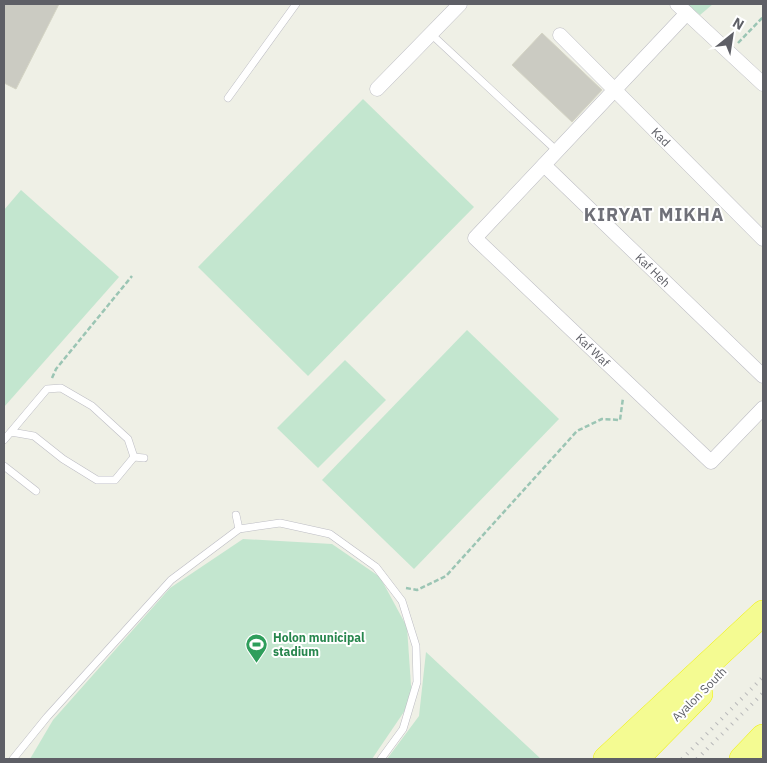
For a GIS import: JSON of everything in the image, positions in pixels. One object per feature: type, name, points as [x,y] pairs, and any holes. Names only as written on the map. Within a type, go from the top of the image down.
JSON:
[{"type":"highway","points":[[606,759],[763,613]]},
{"type":"highway","name":"Ayalon South","points":[[636,759],[763,630]]},
{"type":"highway","points":[[742,759],[763,737]]},
{"type":"street","points":[[377,89],[460,4]]},
{"type":"street","points":[[544,165],[615,91],[682,8],[763,84]]},
{"type":"street","name":"Kad","points":[[560,35],[763,239]]},
{"type":"street","name":"Kaf Waf","points":[[544,165],[475,238],[710,462],[763,408]]},
{"type":"street","name":"Kaf Heh","points":[[544,165],[763,376]]},
{"type":"lane","points":[[228,98],[296,4]]},
{"type":"lane","points":[[431,34],[557,151]]},
{"type":"lane","points":[[4,440],[47,388],[61,388],[92,406],[128,440],[134,457]]},
{"type":"lane","points":[[11,432],[34,436],[63,459],[97,480],[115,480],[134,457]]},
{"type":"lane","points":[[134,457],[144,458]]},
{"type":"lane","points":[[4,466],[36,491]]},
{"type":"lane","points":[[236,515],[239,529]]},
{"type":"lane","points":[[13,759],[47,717],[170,580],[239,529],[280,524],[330,534],[376,567],[402,601],[416,646],[417,682],[403,729],[381,759]]},
{"type":"path","points":[[729,52],[763,17]]},
{"type":"path","points":[[47,388],[56,369],[132,276]]},
{"type":"path","points":[[390,585],[417,590],[446,576],[577,431],[602,419],[620,420],[623,397],[633,388]]},
{"type":"green space","points":[[687,4],[713,4],[700,15]]},
{"type":"green space","points":[[363,99],[474,207],[308,376],[198,267]]},
{"type":"green space","points":[[21,190],[119,277],[4,407],[4,210]]},
{"type":"green space","points":[[467,330],[559,419],[414,569],[322,480]]},
{"type":"green space","points":[[345,360],[386,400],[318,468],[277,428]]},
{"type":"green space","name":"Holon municipal stadium","points":[[243,539],[332,544],[380,577],[407,627],[412,700],[372,759],[30,759],[53,720],[170,588]]},
{"type":"green space","points":[[426,652],[541,759],[387,759],[419,716]]},
{"type":"building","points":[[4,4],[59,4],[16,89],[4,83]]},
{"type":"building","points":[[542,33],[602,90],[572,122],[512,65]]},
{"type":"railway","points":[[682,759],[763,677]]},
{"type":"railway","points":[[697,759],[763,693]]},
{"type":"place","name":"Holon municipal stadium","points":[[257,663]]},
{"type":"district","name":"KIRYAT MIKHA","points":[[654,214]]}]
